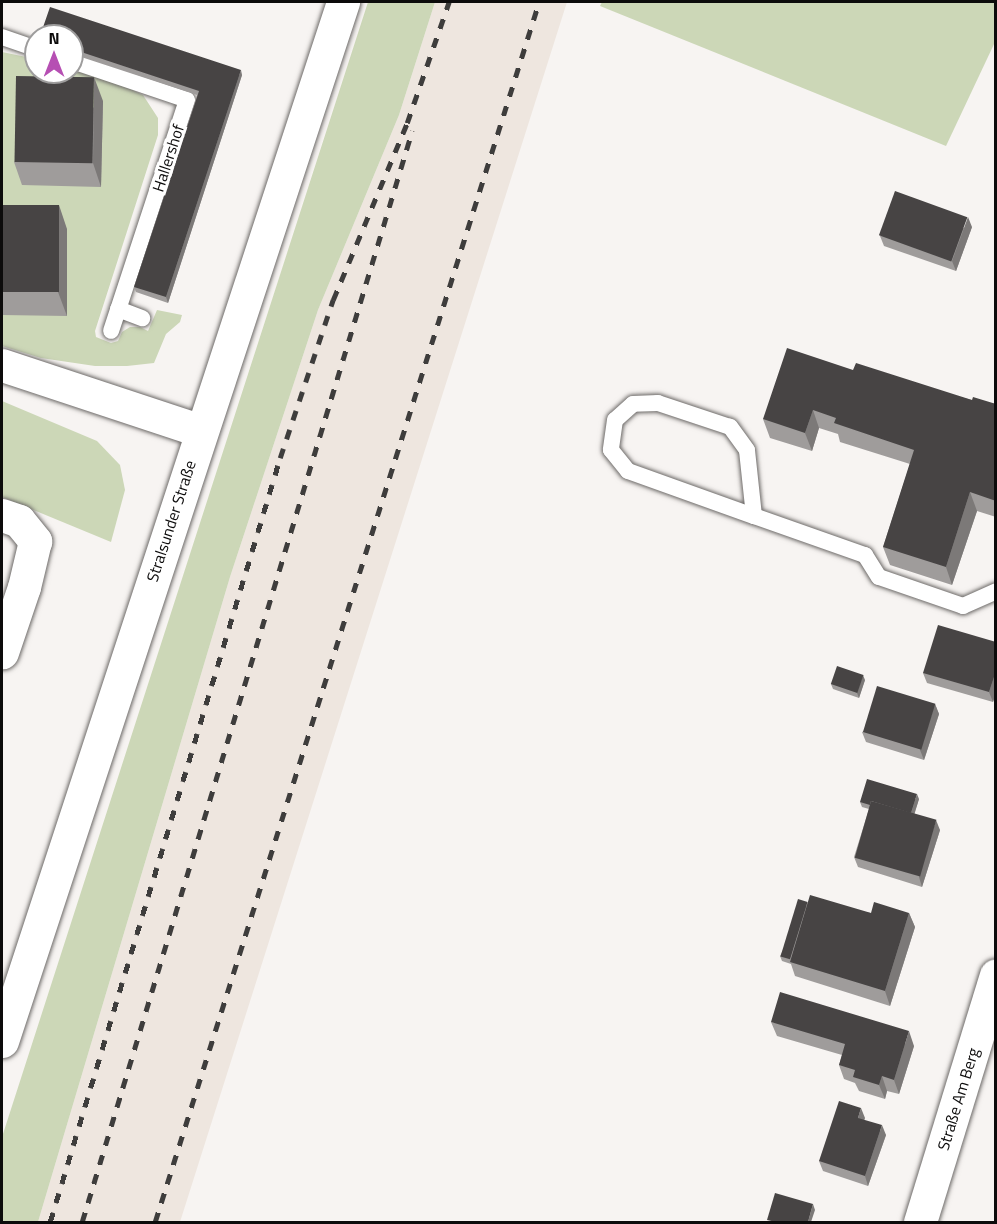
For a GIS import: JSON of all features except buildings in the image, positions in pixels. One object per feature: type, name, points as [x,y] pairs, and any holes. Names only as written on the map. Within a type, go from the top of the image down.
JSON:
[{"type":"main road","name":"Stralsunder Straße","points":[[2,1041],[343,2]]},
{"type":"main road","points":[[2,365],[201,431]]},
{"type":"main road","points":[[2,515],[19,521],[35,541],[24,587],[2,652]]},
{"type":"main road","name":"Straße Am Berg","points":[[920,1222],[996,975]]},
{"type":"lane","points":[[2,37],[24,45]]},
{"type":"lane","name":"Hallershof","points":[[84,65],[187,100],[111,331]]},
{"type":"lane","points":[[118,309],[142,318]]},
{"type":"lane","points":[[754,516],[747,450],[730,427],[658,403],[633,404],[615,420],[611,450],[628,471],[754,516],[865,555],[879,577],[963,606],[996,591]]},
{"type":"shaded area","points":[[435,2],[567,2],[180,1222],[38,1222],[230,577],[318,310],[399,115]]},
{"type":"green space","points":[[368,2],[435,2],[399,115],[318,310],[230,577],[38,1222],[2,1222],[2,1137]]},
{"type":"green space","points":[[602,2],[995,2],[995,42],[946,146],[600,6]]},
{"type":"green space","points":[[2,52],[24,57],[24,84],[84,84],[84,74],[122,85],[143,95],[158,118],[158,135],[95,331],[96,337],[111,343],[118,341],[122,332],[130,327],[140,327],[148,331],[157,310],[182,315],[180,322],[166,334],[154,363],[95,366],[41,358],[2,346]]},
{"type":"green space","points":[[2,401],[97,441],[120,465],[125,490],[111,542],[2,497]]},
{"type":"railway","points":[[50,1222],[280,458],[333,300],[407,123],[449,2]]},
{"type":"railway","points":[[155,1222],[539,2]]},
{"type":"railway","points":[[82,1222],[412,131]]}]
